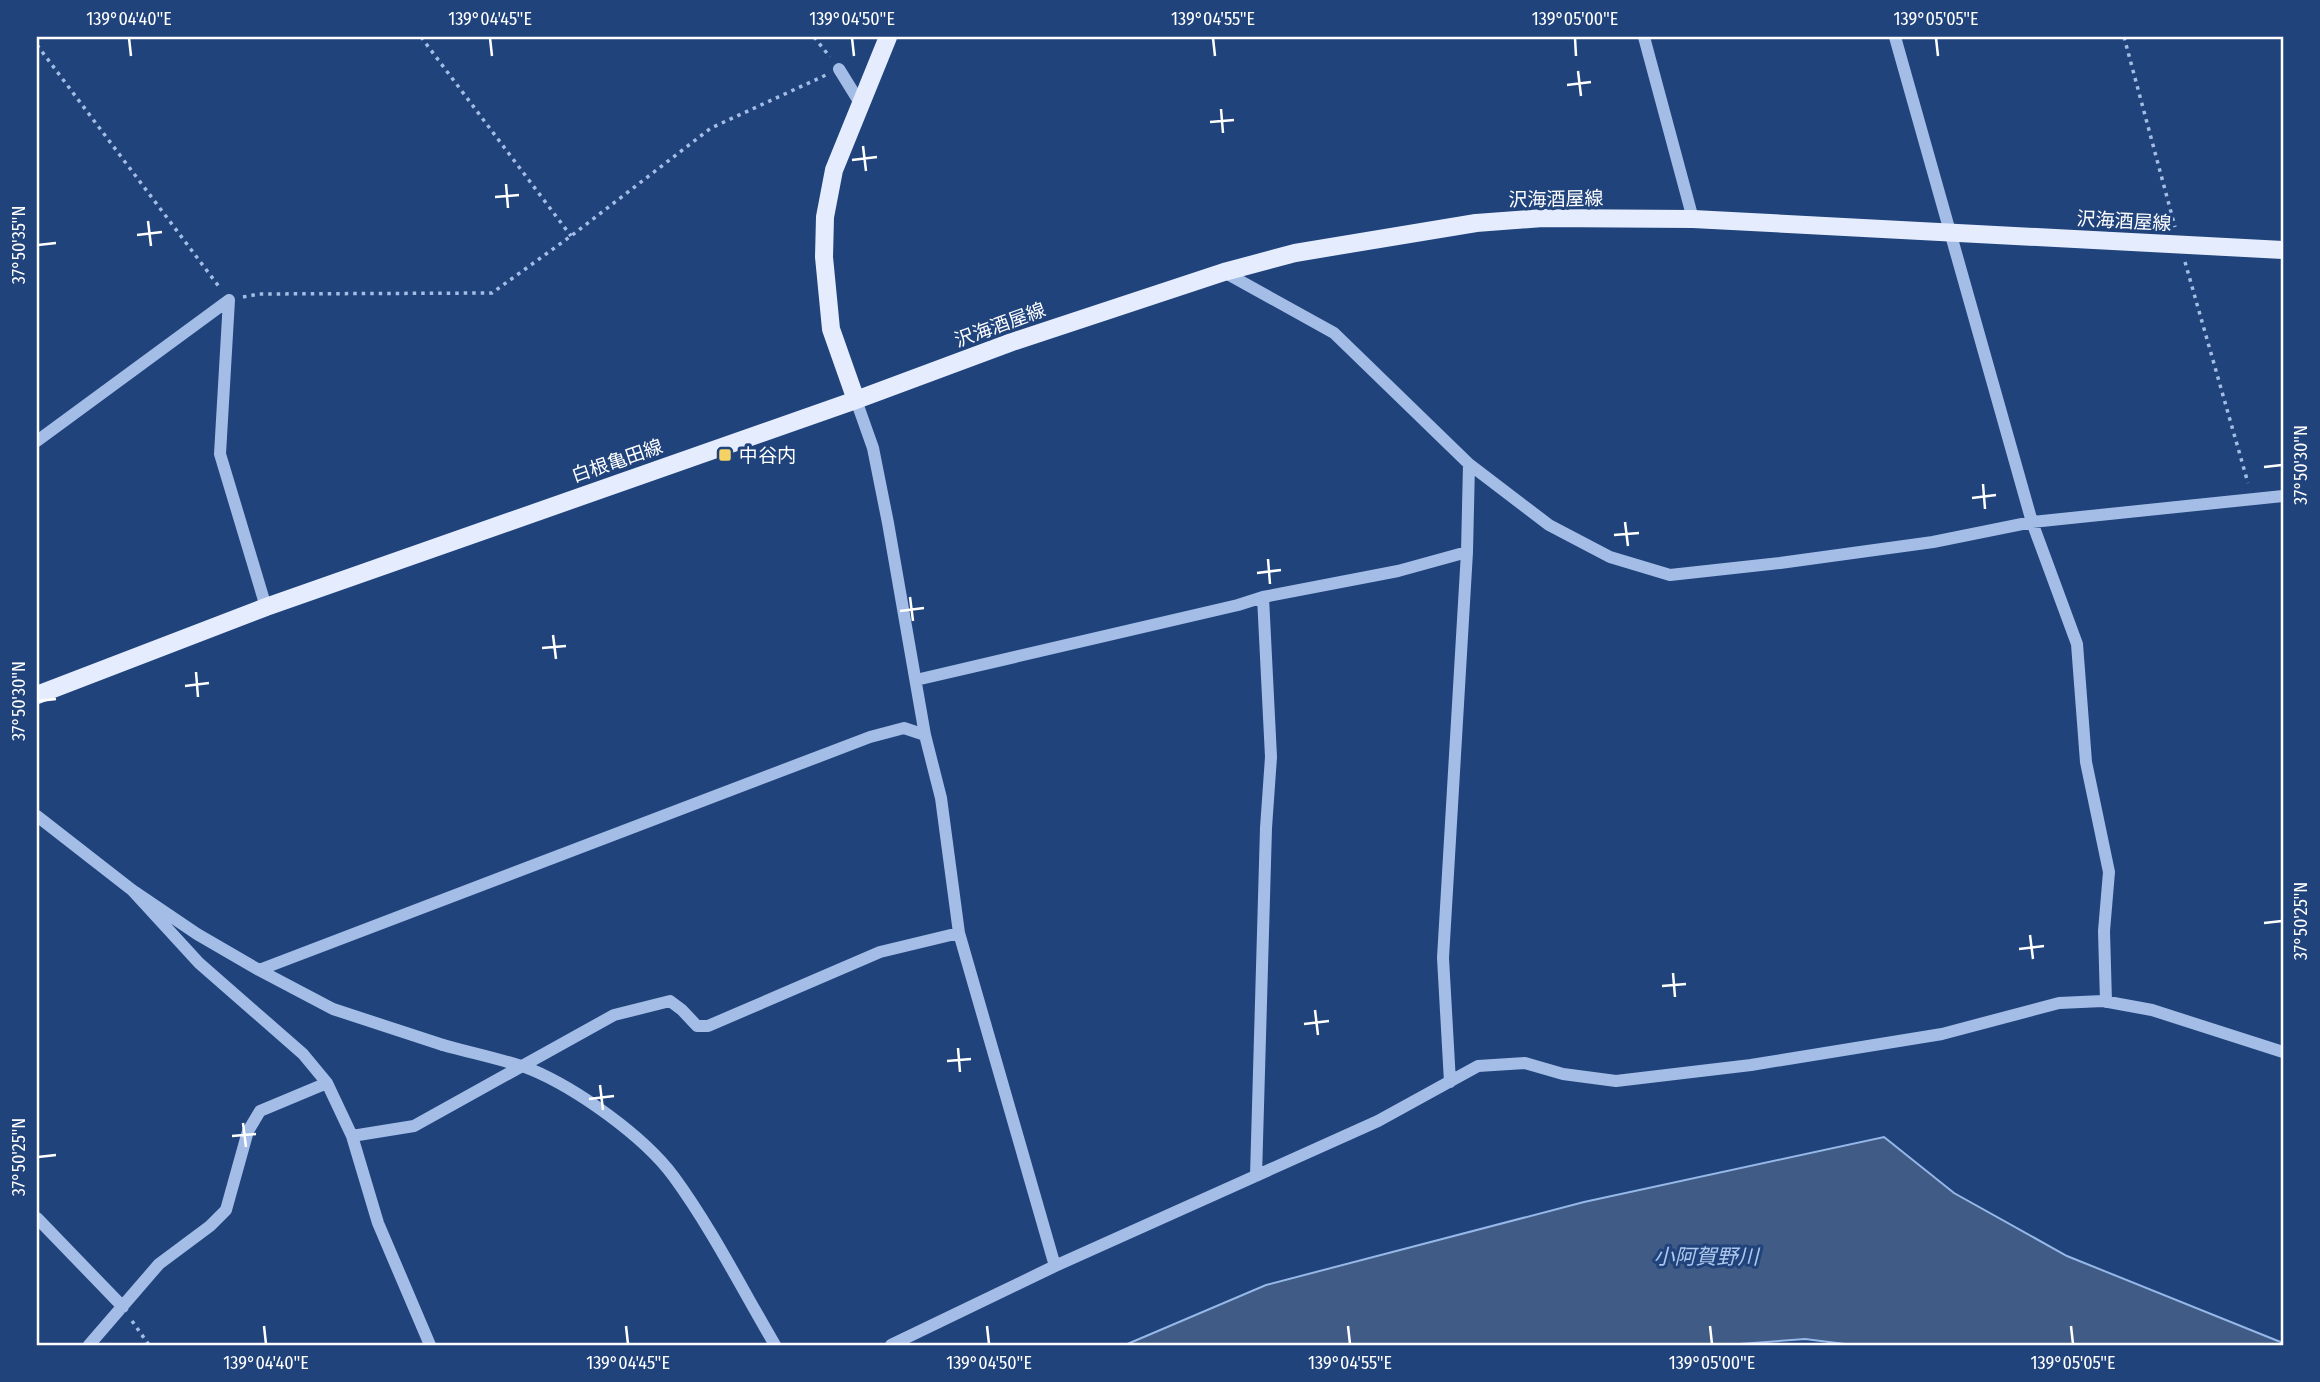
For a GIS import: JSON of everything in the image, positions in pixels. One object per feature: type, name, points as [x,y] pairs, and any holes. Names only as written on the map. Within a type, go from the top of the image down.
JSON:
[{"type":"main road","points":[[856,400],[831,329],[824,257],[825,217],[834,170],[888,37]]},
{"type":"main road","name":"沢海酒屋線","points":[[856,400],[1012,342],[1224,272],[1308,250],[1476,223],[1543,218],[1693,219],[2283,250]]},
{"type":"main road","name":"白根亀田線","points":[[37,695],[266,607],[856,400]]},
{"type":"street","points":[[1644,37],[1693,219]]},
{"type":"street","points":[[1895,37],[2032,522],[2077,643],[2086,762],[2109,872],[2104,931],[2106,1002]]},
{"type":"street","points":[[839,69],[860,103]]},
{"type":"street","points":[[1224,272],[1334,333],[1469,464],[1549,525],[1610,557],[1670,575],[1933,542],[2032,522],[2283,496]]},
{"type":"street","points":[[37,441],[229,300]]},
{"type":"street","points":[[229,300],[220,454],[266,607]]},
{"type":"street","points":[[856,400],[876,461],[925,735],[941,798],[959,933],[1055,1266]]},
{"type":"street","points":[[1450,1082],[1443,958],[1467,552],[1469,464]]},
{"type":"street","points":[[916,680],[1263,597],[1398,571],[1467,552]]},
{"type":"street","points":[[1256,1176],[1271,757],[1263,597]]},
{"type":"street","points":[[259,970],[870,737],[904,728],[925,735]]},
{"type":"street","points":[[37,816],[132,890],[197,934],[332,1009],[530,1070],[587,1100],[635,1137],[672,1174],[704,1222],[775,1345]]},
{"type":"street","points":[[132,890],[199,963],[303,1054],[327,1083],[352,1136],[378,1223],[430,1345]]},
{"type":"street","points":[[352,1136],[414,1126],[614,1015],[670,1001],[696,1026],[708,1026],[880,952],[959,933]]},
{"type":"street","points":[[891,1345],[1055,1266],[1378,1121],[1478,1066],[1525,1063],[1563,1074],[1616,1081],[1724,1069],[1942,1034],[2059,1003],[2106,1002],[2152,1010],[2283,1052]]},
{"type":"street","points":[[89,1345],[159,1264],[210,1226],[226,1210],[248,1131],[260,1111],[327,1083]]},
{"type":"street","points":[[37,1217],[123,1307]]},
{"type":"path","points":[[421,37],[571,236]]},
{"type":"path","points":[[37,45],[229,300],[259,294],[492,293],[571,236],[710,128],[839,69],[814,37]]},
{"type":"path","points":[[2124,37],[2253,499]]},
{"type":"path","points":[[123,1307],[149,1345]]},
{"type":"water","name":"小阿賀野川","points":[[1884,1137],[1954,1193],[2067,1256],[2283,1345],[1853,1345],[1805,1339],[1726,1345],[1125,1345],[1266,1285],[1584,1202]]},
{"type":"place","name":"中谷内","points":[[725,455]]}]
